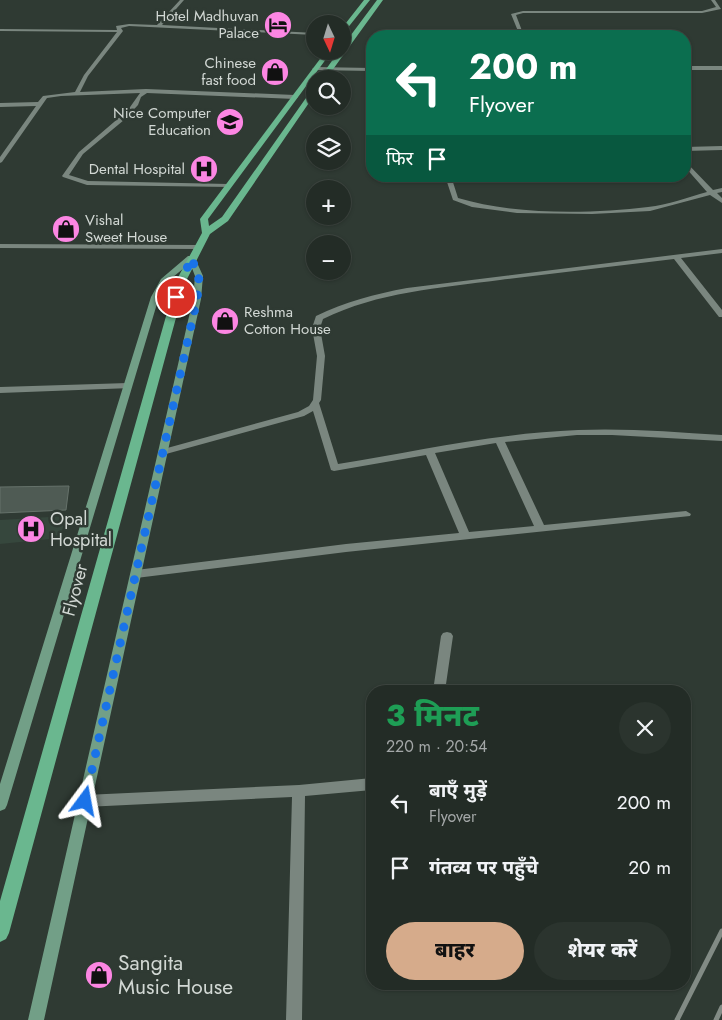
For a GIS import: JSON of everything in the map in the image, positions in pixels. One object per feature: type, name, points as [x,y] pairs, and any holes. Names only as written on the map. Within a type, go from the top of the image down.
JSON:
[{"type":"main road","points":[[351,21],[367,0]]},
{"type":"main road","points":[[328,70],[380,0]]},
{"type":"main road","points":[[315,70],[322,60]]},
{"type":"main road","points":[[306,82],[204,219],[206,233],[225,219],[306,103]]},
{"type":"main road","name":"Flyover","points":[[0,932],[181,281],[191,258],[206,233]]},
{"type":"street","points":[[158,27],[182,0]]},
{"type":"street","points":[[520,30],[513,14],[523,12],[702,12],[719,8],[714,0]]},
{"type":"street","points":[[121,31],[118,27],[122,25],[306,34]]},
{"type":"street","points":[[0,30],[121,31]]},
{"type":"street","points":[[77,93],[86,76],[121,31]]},
{"type":"street","points":[[691,68],[722,68]]},
{"type":"street","points":[[351,70],[366,70]]},
{"type":"street","points":[[146,91],[139,96],[138,102],[128,112],[81,152],[66,176],[87,183],[228,186]]},
{"type":"street","points":[[0,161],[45,97],[77,93],[146,91],[295,97]]},
{"type":"street","points":[[0,105],[40,104]]},
{"type":"street","points":[[691,148],[722,148]]},
{"type":"street","points":[[691,170],[712,194],[722,201]]},
{"type":"street","points":[[450,182],[455,199],[471,205],[498,209],[615,212],[650,208],[722,190]]},
{"type":"street","points":[[0,246],[197,247]]},
{"type":"street","points":[[722,251],[472,282],[363,298],[337,307],[319,318],[316,328],[320,356],[315,403],[334,468],[500,441],[612,432],[722,438]]},
{"type":"street","points":[[676,256],[722,315]]},
{"type":"street","points":[[0,806],[155,297],[164,280],[191,258],[199,276],[197,299],[36,1020]]},
{"type":"street","points":[[0,390],[128,386]]},
{"type":"street","points":[[163,452],[301,414],[312,408],[315,403]]},
{"type":"street","points":[[500,441],[541,528]]},
{"type":"street","points":[[430,452],[465,536]]},
{"type":"street","points":[[136,574],[346,548],[686,514]]},
{"type":"street","points":[[439,685],[447,636]]},
{"type":"street","points":[[85,801],[300,791],[366,785]]},
{"type":"street","points":[[294,1020],[300,791]]},
{"type":"shaded area","name":"Opal Hospital","points":[[66,516],[60,538],[0,544],[0,520]]},
{"type":"building","points":[[69,486],[66,510],[0,513],[0,487]]},
{"type":"railway","points":[[677,1020],[722,931]]},
{"type":"railway","points":[[716,1020],[722,1007]]},
{"type":"place","name":"Hotel Madhuvan Palace","points":[[278,25]]},
{"type":"place","name":"Chinese fast food","points":[[275,72]]},
{"type":"place","name":"Nice Computer Education","points":[[230,122]]},
{"type":"place","name":"Dental Hospital","points":[[204,169]]},
{"type":"place","name":"Vishal Sweet House","points":[[66,229]]},
{"type":"place","name":"Reshma Cotton House","points":[[225,321]]},
{"type":"place","name":"Opal Hospital","points":[[31,529]]},
{"type":"place","name":"Sangita Music House","points":[[99,975]]},
{"type":"route","points":[[85,801],[197,299],[199,276],[191,258],[176,297]]}]
